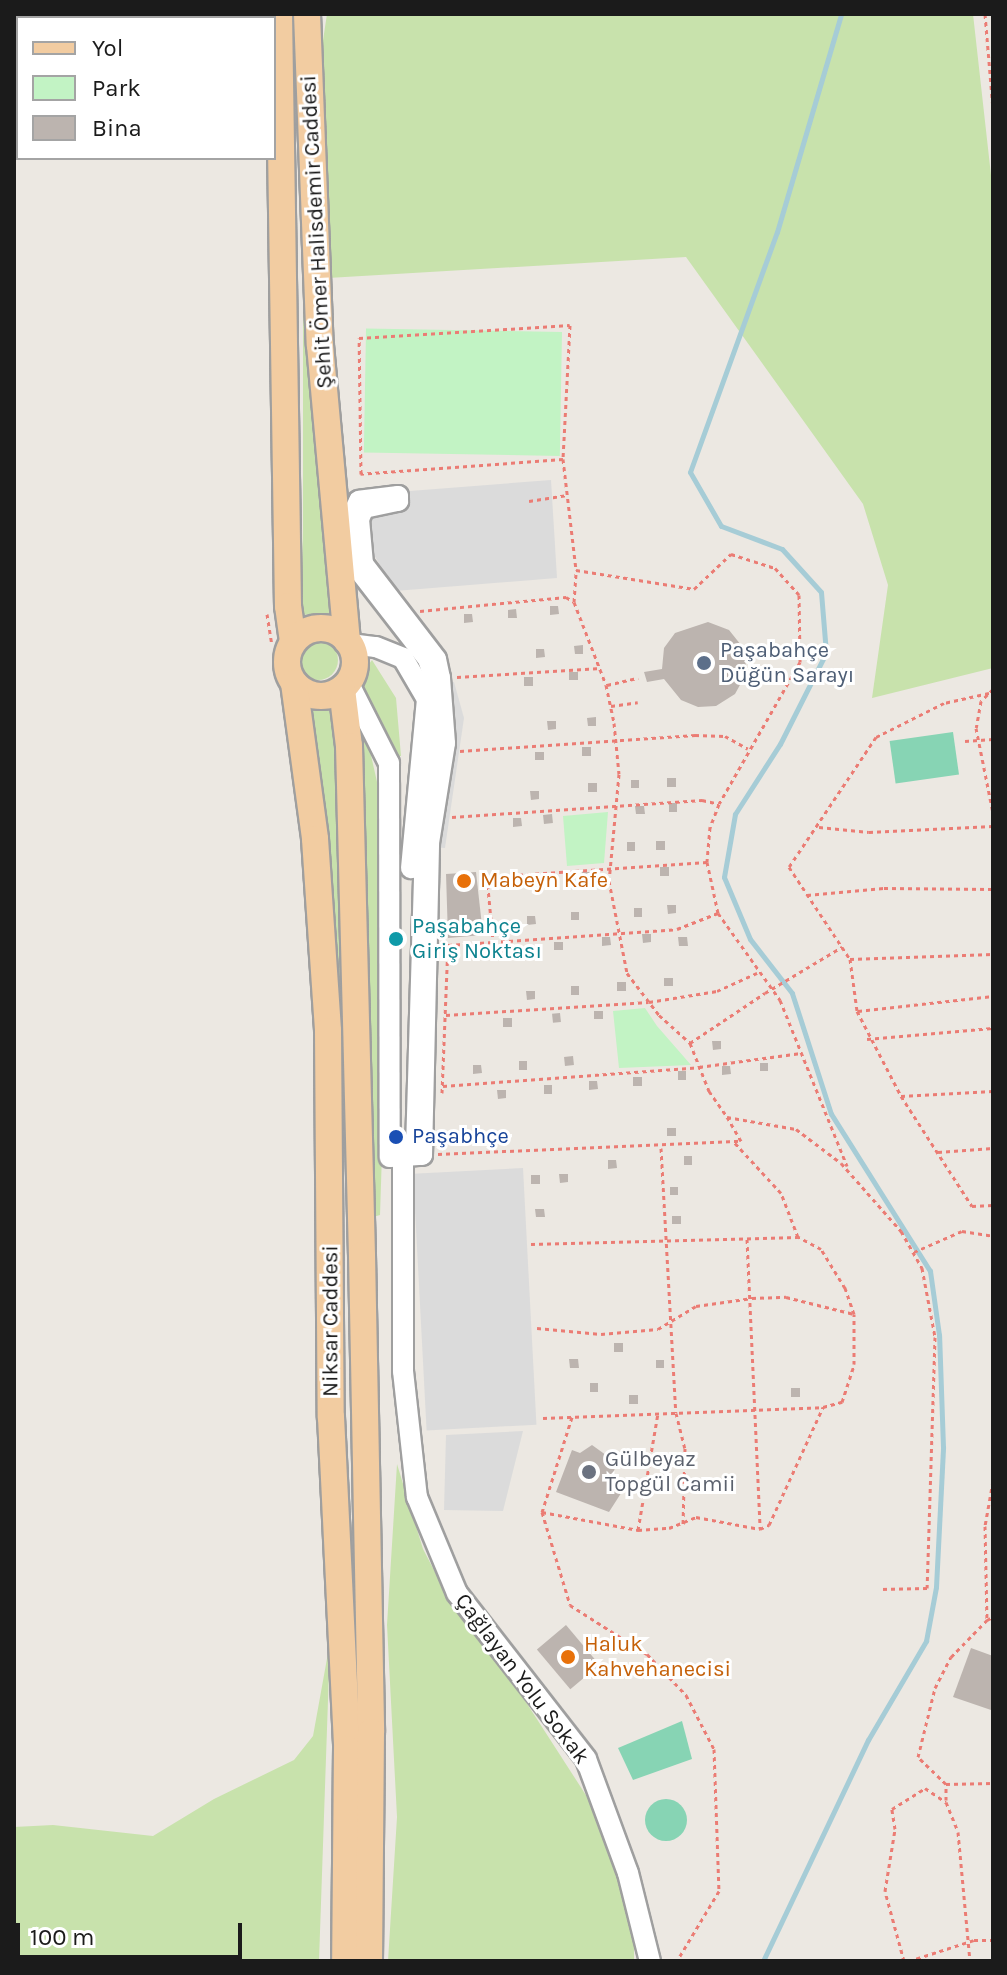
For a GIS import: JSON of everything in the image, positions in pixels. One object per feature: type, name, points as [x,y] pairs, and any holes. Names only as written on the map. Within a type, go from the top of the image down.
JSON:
[{"type":"main road","name":"Şehit Ömer Halisdemir Caddesi","points":[[279,14],[288,606],[293,642]]},
{"type":"main road","name":"Şehit Ömer Halisdemir Caddesi","points":[[307,14],[320,345],[349,642]]},
{"type":"main road","points":[[321,628],[349,642],[355,667],[345,686],[311,695],[294,683],[287,662],[293,642],[321,628]]},
{"type":"main road","name":"Niksar Caddesi","points":[[294,683],[315,839],[328,1031],[331,1417],[347,1749],[345,1961]]},
{"type":"main road","name":"Niksar Caddesi","points":[[345,686],[362,1255],[372,1747],[369,1961]]},
{"type":"street","name":"Çağlayan Yolu Sokak","points":[[345,686],[389,763],[390,1157],[402,1154],[416,1151],[425,845],[440,741],[437,687],[428,659],[359,570],[351,518],[359,501],[398,496],[398,501],[364,508],[359,519],[363,564],[436,659],[444,752],[433,818],[422,1155],[402,1154]]},
{"type":"street","name":"Çağlayan Yolu Sokak","points":[[349,642],[376,647],[403,658],[427,699],[417,777],[402,1154],[403,1371],[417,1497],[457,1593],[586,1759],[628,1873],[650,1961]]},
{"type":"street","points":[[389,775],[417,777]]},
{"type":"path","points":[[985,14],[993,109]]},
{"type":"path","points":[[435,1141],[432,1154],[661,1148],[741,1141],[740,1132],[727,1117],[699,1067],[690,1043],[649,1002],[627,973],[609,867],[618,805],[616,742],[611,706],[601,668],[574,602],[576,570],[563,459],[570,325],[359,338],[361,474],[563,459]]},
{"type":"path","points":[[529,501],[568,495]]},
{"type":"path","points":[[576,570],[694,589],[731,554],[775,568],[799,595],[800,662],[719,804],[710,827],[707,862],[718,913],[780,1000],[848,1170]]},
{"type":"path","points":[[400,615],[566,597],[574,602]]},
{"type":"path","points":[[440,678],[601,668]]},
{"type":"path","points":[[606,685],[638,678]]},
{"type":"path","points":[[991,691],[981,701],[978,740],[993,813]]},
{"type":"path","points":[[991,691],[944,703],[876,737],[819,827],[789,867],[850,959],[857,1011],[867,1039],[901,1096],[972,1206],[993,1205]]},
{"type":"path","points":[[611,706],[638,702]]},
{"type":"path","points":[[444,752],[725,736],[748,749]]},
{"type":"path","points":[[965,741],[993,739]]},
{"type":"path","points":[[433,818],[702,800],[719,804]]},
{"type":"path","points":[[819,827],[869,832],[993,826]]},
{"type":"path","points":[[493,942],[487,877],[707,862]]},
{"type":"path","points":[[807,895],[884,888],[993,889]]},
{"type":"path","points":[[441,1100],[448,945],[677,929],[718,913]]},
{"type":"path","points":[[690,1043],[842,947]]},
{"type":"path","points":[[850,959],[993,954]]},
{"type":"path","points":[[446,1015],[649,1002],[717,991],[758,972]]},
{"type":"path","points":[[857,1011],[993,996]]},
{"type":"path","points":[[867,1039],[993,1028]]},
{"type":"path","points":[[443,1086],[699,1067],[801,1053]]},
{"type":"path","points":[[901,1096],[993,1091]]},
{"type":"path","points":[[727,1117],[796,1129],[848,1170],[922,1268],[935,1337],[927,1588],[880,1589]]},
{"type":"path","points":[[733,1141],[781,1193],[798,1237]]},
{"type":"path","points":[[661,1148],[676,1413],[685,1448],[683,1525]]},
{"type":"path","points":[[938,1152],[993,1148]]},
{"type":"path","points":[[913,1253],[962,1231],[993,1236]]},
{"type":"path","points":[[531,1244],[798,1237],[821,1249],[845,1288],[854,1314],[854,1364],[842,1402],[823,1407],[543,1418]]},
{"type":"path","points":[[747,1239],[760,1529]]},
{"type":"path","points":[[537,1328],[601,1334],[658,1329],[696,1306],[750,1298],[786,1297],[854,1314]]},
{"type":"path","points":[[542,1512],[638,1530],[683,1525],[696,1517],[760,1529],[769,1525],[823,1407]]},
{"type":"path","points":[[638,1530],[658,1413]]},
{"type":"path","points":[[572,1417],[542,1512],[570,1605],[647,1654],[686,1695],[714,1749],[719,1891],[677,1961]]},
{"type":"path","points":[[987,1620],[985,1526],[993,1481]]},
{"type":"path","points":[[993,1617],[951,1657],[935,1688],[918,1757],[946,1784],[993,1783]]},
{"type":"path","points":[[946,1784],[946,1802],[964,1860],[970,1961]]},
{"type":"path","points":[[946,1802],[925,1788],[892,1809],[895,1829],[885,1891],[906,1961],[969,1943],[993,1940]]},
{"type":"shaded area","points":[[14,14],[50,16],[16,16],[16,52]]},
{"type":"shaded area","points":[[118,14],[241,14],[241,16]]},
{"type":"shaded area","points":[[551,480],[557,578],[395,591],[370,548],[371,494]]},
{"type":"shaded area","points":[[454,682],[464,718],[445,848],[434,847],[441,685]]},
{"type":"shaded area","points":[[523,1168],[536,1425],[427,1430],[413,1174]]},
{"type":"shaded area","points":[[523,1431],[503,1511],[444,1510],[446,1435]]},
{"type":"green space","points":[[327,14],[973,14],[993,193],[993,668],[872,698],[888,585],[863,504],[686,257],[328,278],[320,60]]},
{"type":"green space","points":[[303,284],[331,613],[301,615],[303,527]]},
{"type":"green space","points":[[366,329],[562,332],[560,456],[364,453]]},
{"type":"green space","points":[[318,640],[332,646],[338,660],[332,674],[318,680],[304,674],[298,660],[304,646]]},
{"type":"green space","points":[[372,660],[396,698],[401,756],[394,756],[377,712],[364,694],[363,672]]},
{"type":"green space","points":[[311,707],[339,713],[341,1082],[311,726]]},
{"type":"green space","points":[[953,732],[959,775],[896,783],[890,741]]},
{"type":"green space","points":[[359,738],[368,742],[382,804],[383,1122],[380,1215],[373,1217]]},
{"type":"green space","points":[[608,812],[604,863],[567,866],[563,816]]},
{"type":"green space","points":[[645,1008],[691,1065],[619,1068],[613,1011]]},
{"type":"green space","points":[[397,1464],[423,1549],[447,1595],[495,1654],[600,1817],[634,1929],[634,1961],[388,1961],[397,1817],[387,1625]]},
{"type":"green space","points":[[330,1642],[319,1961],[14,1961],[14,1827],[53,1825],[153,1836],[214,1799],[294,1760],[313,1736]]},
{"type":"green space","points":[[682,1721],[692,1759],[633,1780],[618,1748]]},
{"type":"green space","points":[[666,1799],[681,1805],[687,1820],[681,1835],[666,1841],[651,1835],[645,1820],[651,1805]]},
{"type":"building","points":[[550,606],[558,606],[559,614],[550,615]]},
{"type":"building","points":[[516,609],[517,618],[508,618],[508,610]]},
{"type":"building","points":[[464,614],[472,614],[473,622],[464,623]]},
{"type":"building","name":"Paşabahçe Düğün Sarayı","points":[[708,622],[729,630],[745,650],[746,674],[735,694],[716,706],[698,707],[681,700],[664,679],[647,682],[644,672],[662,669],[664,648],[675,633]]},
{"type":"building","points":[[583,645],[583,654],[575,654],[574,646]]},
{"type":"building","points":[[536,649],[544,649],[545,657],[536,658]]},
{"type":"building","points":[[569,672],[578,672],[578,680],[569,680]]},
{"type":"building","points":[[524,677],[533,677],[533,686],[524,686]]},
{"type":"building","points":[[596,717],[596,726],[588,726],[587,718]]},
{"type":"building","points":[[547,721],[556,721],[556,729],[548,730]]},
{"type":"building","points":[[582,747],[591,747],[591,756],[582,756]]},
{"type":"building","points":[[535,752],[544,752],[544,760],[535,760]]},
{"type":"building","points":[[667,778],[676,778],[676,787],[667,787]]},
{"type":"building","points":[[631,780],[639,780],[639,788],[631,788]]},
{"type":"building","points":[[588,783],[597,783],[597,792],[588,792]]},
{"type":"building","points":[[530,791],[539,791],[539,799],[531,800]]},
{"type":"building","points":[[669,803],[677,803],[677,812],[669,812]]},
{"type":"building","points":[[635,806],[644,806],[645,814],[636,814]]},
{"type":"building","points":[[552,814],[553,823],[544,824],[543,815]]},
{"type":"building","points":[[513,818],[521,818],[522,826],[513,827]]},
{"type":"building","points":[[656,841],[665,841],[665,850],[656,850]]},
{"type":"building","points":[[627,842],[635,842],[635,851],[627,851]]},
{"type":"building","points":[[660,867],[669,867],[669,876],[660,876]]},
{"type":"building","points":[[476,872],[483,935],[448,938],[446,874]]},
{"type":"building","points":[[582,872],[591,872],[591,880],[583,881]]},
{"type":"building","points":[[543,876],[551,876],[552,884],[543,885]]},
{"type":"building","points":[[667,905],[676,905],[676,913],[668,914]]},
{"type":"building","points":[[634,908],[642,908],[642,917],[634,917]]},
{"type":"building","points":[[571,912],[579,912],[579,920],[571,920]]},
{"type":"building","points":[[527,916],[535,916],[536,924],[527,925]]},
{"type":"building","points":[[642,934],[651,934],[651,942],[643,943]]},
{"type":"building","points":[[602,937],[610,937],[611,945],[602,946]]},
{"type":"building","points":[[678,937],[687,937],[688,946],[679,946]]},
{"type":"building","points":[[554,942],[563,942],[563,950],[554,950]]},
{"type":"building","points":[[664,978],[673,978],[673,986],[664,986]]},
{"type":"building","points":[[617,982],[626,982],[626,991],[617,991]]},
{"type":"building","points":[[571,986],[579,986],[579,995],[571,995]]},
{"type":"building","points":[[526,991],[535,991],[535,999],[527,1000]]},
{"type":"building","points":[[594,1011],[603,1011],[603,1019],[594,1019]]},
{"type":"building","points":[[560,1013],[561,1022],[553,1023],[552,1014]]},
{"type":"building","points":[[503,1018],[512,1018],[512,1027],[503,1027]]},
{"type":"building","points":[[712,1041],[721,1041],[721,1049],[713,1050]]},
{"type":"building","points":[[573,1056],[574,1065],[565,1066],[564,1057]]},
{"type":"building","points":[[519,1061],[527,1061],[527,1070],[519,1070]]},
{"type":"building","points":[[760,1063],[768,1063],[768,1071],[760,1071]]},
{"type":"building","points":[[473,1065],[481,1065],[482,1073],[473,1074]]},
{"type":"building","points":[[722,1066],[730,1066],[731,1074],[722,1075]]},
{"type":"building","points":[[678,1071],[686,1071],[686,1080],[678,1080]]},
{"type":"building","points":[[633,1077],[642,1077],[642,1086],[633,1086]]},
{"type":"building","points":[[589,1081],[597,1081],[598,1089],[589,1090]]},
{"type":"building","points":[[544,1085],[552,1085],[552,1094],[544,1094]]},
{"type":"building","points":[[497,1090],[506,1090],[506,1098],[498,1099]]},
{"type":"building","points":[[667,1128],[676,1128],[676,1136],[667,1136]]},
{"type":"building","points":[[684,1156],[692,1156],[692,1165],[684,1165]]},
{"type":"building","points":[[608,1160],[616,1160],[617,1168],[608,1169]]},
{"type":"building","points":[[559,1174],[568,1174],[568,1182],[560,1183]]},
{"type":"building","points":[[531,1175],[540,1175],[540,1184],[531,1184]]},
{"type":"building","points":[[670,1187],[678,1187],[678,1195],[670,1195]]},
{"type":"building","points":[[535,1209],[544,1209],[545,1217],[536,1217]]},
{"type":"building","points":[[672,1216],[681,1216],[681,1224],[672,1224]]},
{"type":"building","points":[[614,1343],[623,1343],[623,1352],[614,1352]]},
{"type":"building","points":[[569,1359],[578,1359],[579,1368],[570,1368]]},
{"type":"building","points":[[656,1360],[664,1360],[664,1368],[656,1368]]},
{"type":"building","points":[[590,1383],[598,1383],[598,1392],[590,1392]]},
{"type":"building","points":[[791,1388],[800,1388],[800,1397],[791,1397]]},
{"type":"building","points":[[629,1395],[638,1395],[638,1404],[629,1404]]},
{"type":"building","name":"Gülbeyaz Topgül Camii","points":[[592,1445],[617,1463],[610,1481],[625,1487],[609,1512],[556,1492],[572,1450],[580,1453]]},
{"type":"building","name":"Haluk Kahvehanecisi","points":[[566,1625],[599,1665],[570,1689],[537,1649]]},
{"type":"building","points":[[971,1648],[993,1656],[991,1710],[953,1697]]},
{"type":"waterway","points":[[763,1961],[868,1740],[926,1641],[936,1587],[943,1447],[939,1335],[930,1271],[831,1114],[792,993],[750,939],[724,877],[735,814],[780,744],[826,653],[821,592],[782,549],[721,526],[690,472],[777,232],[841,14]]},
{"type":"place","name":"Paşabahçe Düğün Sarayı","points":[[704,663]]},
{"type":"place","name":"Mabeyn Kafe","points":[[464,881]]},
{"type":"place","name":"Paşabahçe Giriş Noktası","points":[[396,939]]},
{"type":"place","name":"Paşabhçe","points":[[396,1137]]},
{"type":"place","name":"Gülbeyaz Topgül Camii","points":[[589,1472]]},
{"type":"place","name":"Haluk Kahvehanecisi","points":[[568,1657]]}]
